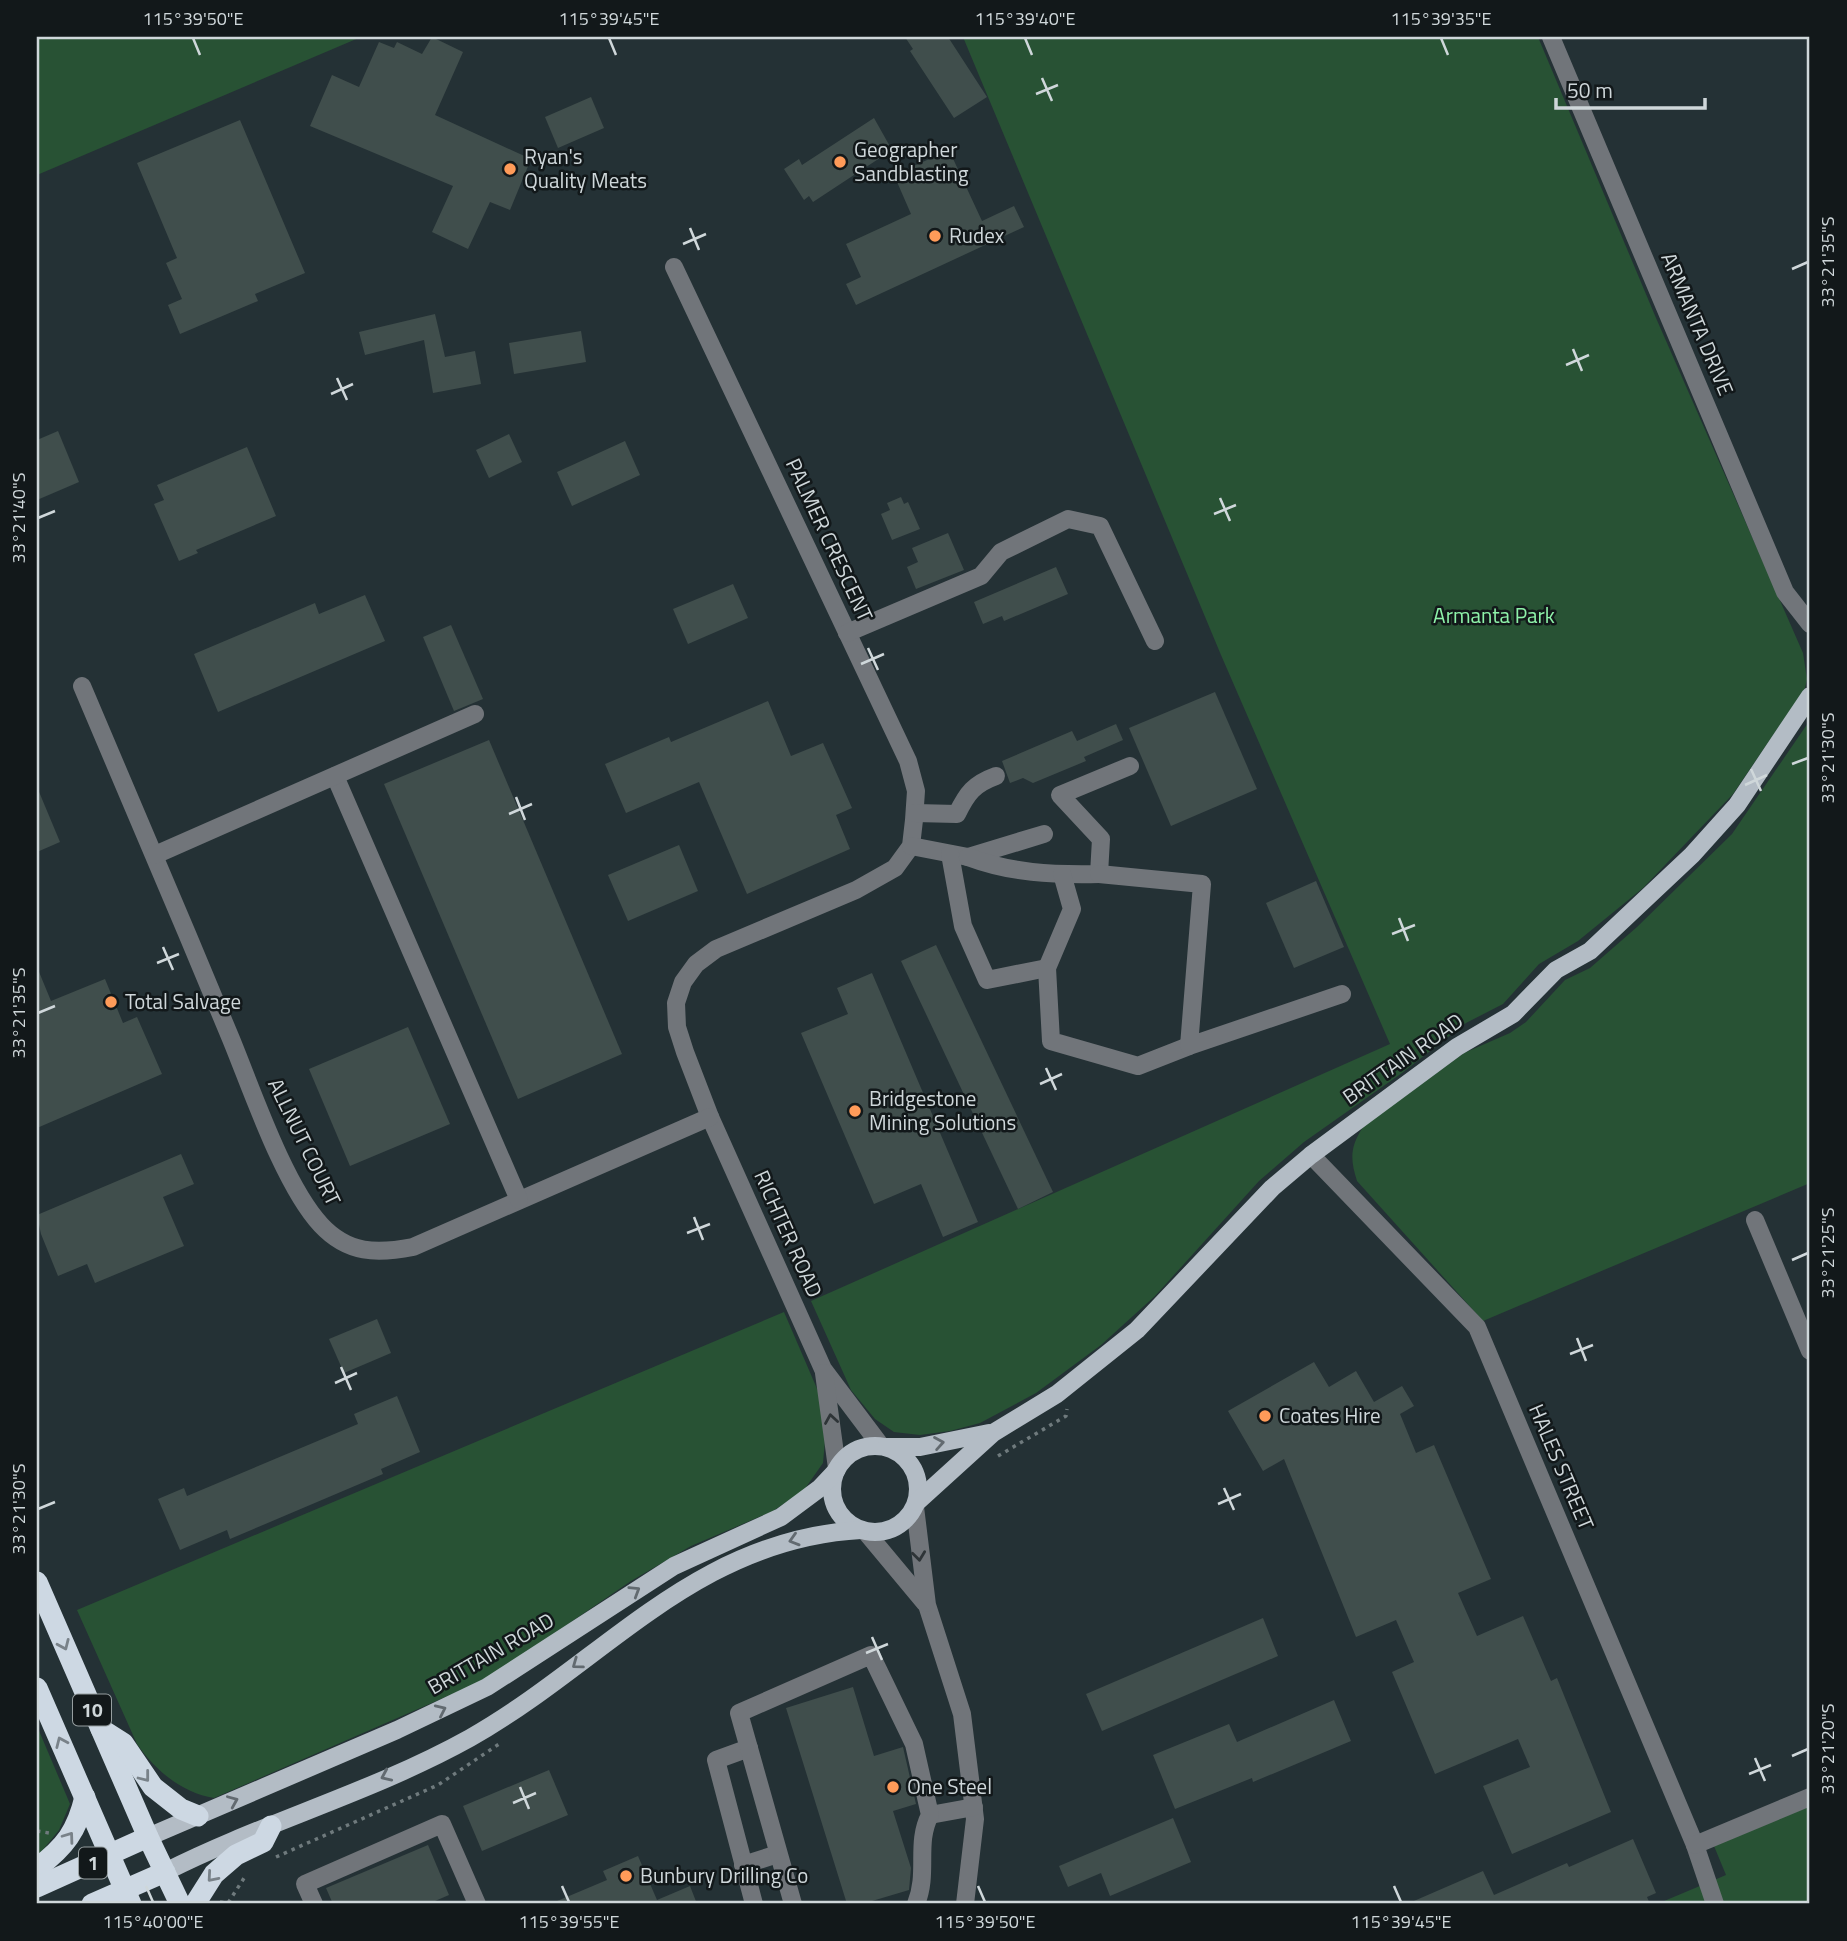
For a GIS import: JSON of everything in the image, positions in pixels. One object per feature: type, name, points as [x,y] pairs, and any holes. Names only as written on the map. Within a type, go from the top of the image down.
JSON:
[{"type":"highway","name":"10","points":[[37,1582],[148,1837]]},
{"type":"highway","name":"10","points":[[37,1688],[110,1856]]},
{"type":"highway","points":[[101,1729],[123,1743],[153,1787],[181,1809],[198,1816]]},
{"type":"highway","points":[[37,1868],[58,1852],[78,1824],[85,1797]]},
{"type":"highway","points":[[195,1904],[214,1874],[236,1855],[264,1842],[271,1826]]},
{"type":"highway","points":[[148,1837],[180,1904]]},
{"type":"highway","name":"1","points":[[37,1887],[148,1837]]},
{"type":"highway","name":"1","points":[[110,1856],[128,1897]]},
{"type":"highway","name":"1","points":[[92,1904],[128,1897],[165,1872]]},
{"type":"main road","name":"BRITTAIN ROAD","points":[[916,1504],[993,1433],[1057,1394],[1137,1330],[1272,1188],[1311,1154],[1447,1054],[1513,1014],[1556,970],[1598,944],[1692,855],[1737,805],[1810,696]]},
{"type":"main road","name":"BRITTAIN ROAD","points":[[883,1447],[920,1447],[993,1433]]},
{"type":"main road","points":[[165,1872],[470,1737],[577,1664],[651,1608],[704,1576],[811,1535],[889,1530],[899,1525],[916,1504],[919,1487],[912,1467],[898,1452],[883,1447],[856,1451],[837,1470],[832,1485],[836,1506],[849,1523],[863,1530]]},
{"type":"main road","name":"BRITTAIN ROAD","points":[[148,1837],[397,1730],[487,1687],[674,1566],[781,1517],[820,1488],[837,1470]]},
{"type":"street","name":"ARMANTA DRIVE","points":[[1551,37],[1785,592],[1810,624]]},
{"type":"street","name":"PALMER CRESCENT","points":[[674,268],[908,761],[916,791],[911,845]]},
{"type":"street","points":[[847,633],[981,576],[1001,552],[1068,519],[1100,526],[1155,640]]},
{"type":"street","name":"ALLNUT COURT","points":[[82,686],[269,1131],[306,1206],[321,1226],[356,1250],[382,1253],[413,1247],[710,1117]]},
{"type":"street","points":[[155,855],[475,714]]},
{"type":"street","points":[[1099,874],[1101,839],[1060,795],[1130,766]]},
{"type":"street","points":[[335,776],[519,1200]]},
{"type":"street","points":[[915,813],[957,814],[967,792],[977,783],[996,776]]},
{"type":"street","points":[[959,855],[1044,834]]},
{"type":"street","points":[[710,1117],[677,1027],[676,1003],[683,982],[696,964],[716,949],[856,890],[895,868],[911,845],[959,855],[1001,869],[1099,874],[1202,884],[1189,1046]]},
{"type":"street","points":[[959,855],[962,926],[988,980],[1047,968]]},
{"type":"street","points":[[1062,874],[1072,909],[1047,968],[1051,1041],[1138,1066],[1342,994]]},
{"type":"street","name":"RICHTER ROAD","points":[[710,1117],[824,1369],[883,1447]]},
{"type":"street","name":"HALES STREET","points":[[1311,1154],[1477,1327],[1695,1845],[1715,1904]]},
{"type":"street","points":[[1755,1220],[1810,1351]]},
{"type":"street","name":"RICHTER ROAD","points":[[824,1369],[837,1470]]},
{"type":"street","points":[[916,1504],[927,1605],[962,1714],[974,1807],[975,1819],[965,1904]]},
{"type":"street","points":[[863,1530],[927,1605]]},
{"type":"street","points":[[793,1904],[739,1713],[871,1655],[914,1744],[930,1815],[922,1830],[923,1885],[916,1904]]},
{"type":"street","points":[[749,1748],[716,1760],[754,1904]]},
{"type":"street","points":[[1695,1845],[1810,1797]]},
{"type":"street","points":[[930,1815],[974,1807]]},
{"type":"street","points":[[314,1904],[305,1884],[442,1824],[477,1904]]},
{"type":"street","points":[[743,1865],[778,1854]]},
{"type":"path","points":[[997,1456],[1066,1416],[1068,1410]]},
{"type":"green space","points":[[37,37],[361,37],[37,175]]},
{"type":"green space","name":"Armanta Park","points":[[963,37],[1538,37],[1656,318],[1803,653],[1807,679],[1805,688],[1733,794],[1643,888],[1578,941],[1539,964],[1503,1004],[1466,1023],[1402,1073],[1304,1142],[1259,1181],[1155,1296],[1101,1345],[1036,1393],[980,1423],[920,1435],[894,1432],[875,1419],[851,1390],[811,1301],[1390,1044],[1221,655]]},
{"type":"green space","points":[[1810,720],[1810,1183],[1483,1321],[1357,1181],[1352,1153],[1359,1134],[1363,1127],[1464,1053],[1510,1033],[1526,1022],[1565,980],[1590,968],[1637,927],[1732,834]]},
{"type":"green space","points":[[784,1312],[818,1391],[826,1429],[823,1463],[804,1490],[773,1511],[691,1546],[631,1581],[489,1678],[214,1798],[191,1791],[170,1779],[152,1763],[137,1744],[77,1610]]},
{"type":"green space","points":[[37,1726],[70,1804],[59,1830],[37,1857]]},
{"type":"green space","points":[[1810,1806],[1810,1904],[1657,1904],[1726,1875],[1714,1846]]},
{"type":"building","points":[[432,37],[463,52],[435,115],[531,159],[510,210],[490,202],[468,249],[432,232],[453,186],[310,126],[332,75],[359,87],[379,42],[394,48],[397,42],[422,54]]},
{"type":"building","points":[[905,37],[948,37],[987,97],[954,118],[910,51],[913,49]]},
{"type":"building","points":[[591,97],[604,128],[558,148],[545,117]]},
{"type":"building","name":"Geographer Sandblasting","points":[[874,118],[892,150],[813,202],[809,196],[804,200],[784,169],[799,159],[802,165]]},
{"type":"building","points":[[240,120],[305,273],[255,294],[258,301],[180,334],[168,305],[182,299],[166,263],[177,258],[137,163]]},
{"type":"building","name":"Rudex","points":[[949,150],[982,221],[1014,206],[1024,227],[856,305],[846,284],[861,277],[846,244],[911,214],[894,175]]},
{"type":"building","points":[[435,314],[445,357],[475,351],[481,384],[433,393],[424,340],[365,355],[359,332]]},
{"type":"building","points":[[581,331],[586,362],[514,374],[509,343]]},
{"type":"building","points":[[58,431],[79,482],[37,500],[37,440]]},
{"type":"building","points":[[509,434],[522,462],[489,478],[476,450]]},
{"type":"building","points":[[625,441],[640,475],[572,506],[557,472]]},
{"type":"building","points":[[247,447],[276,516],[196,550],[198,553],[179,561],[154,504],[164,500],[157,485]]},
{"type":"building","points":[[901,497],[904,504],[908,502],[920,529],[892,540],[881,514],[890,510],[887,503]]},
{"type":"building","points":[[948,533],[964,570],[916,589],[907,567],[918,562],[912,548]]},
{"type":"building","points":[[1056,567],[1068,594],[1004,621],[1002,616],[983,624],[974,602]]},
{"type":"building","points":[[733,584],[748,618],[688,644],[673,609]]},
{"type":"building","points":[[365,595],[385,641],[218,712],[194,654],[315,603],[319,614]]},
{"type":"building","points":[[451,625],[483,699],[454,711],[423,637]]},
{"type":"building","points":[[1215,692],[1257,789],[1171,826],[1129,728]]},
{"type":"building","points":[[768,701],[791,756],[823,743],[852,808],[836,815],[850,849],[747,894],[699,782],[626,813],[605,764],[669,737],[671,742]]},
{"type":"building","points":[[1116,724],[1123,740],[1084,757],[1086,761],[1033,783],[1023,778],[1010,783],[1002,761],[1072,731],[1077,741]]},
{"type":"building","points":[[489,740],[622,1054],[518,1099],[384,784]]},
{"type":"building","points":[[37,787],[60,842],[37,852]]},
{"type":"building","points":[[679,845],[698,891],[628,921],[608,875]]},
{"type":"building","points":[[1316,881],[1344,947],[1294,968],[1266,903]]},
{"type":"building","points":[[936,945],[1053,1192],[1018,1209],[901,961]]},
{"type":"building","points":[[37,967],[51,1001],[105,979],[123,1023],[137,1017],[162,1074],[37,1128]]},
{"type":"building","points":[[872,973],[978,1222],[943,1237],[921,1184],[874,1204],[801,1033],[848,1014],[837,988]]},
{"type":"building","points":[[408,1027],[450,1124],[350,1166],[309,1069]]},
{"type":"building","points":[[181,1154],[194,1184],[163,1197],[184,1246],[95,1283],[87,1264],[58,1276],[41,1234],[37,1215]]},
{"type":"building","points":[[377,1319],[391,1353],[344,1373],[329,1339]]},
{"type":"building","points":[[1314,1362],[1329,1387],[1356,1371],[1374,1402],[1402,1386],[1414,1406],[1400,1414],[1416,1453],[1434,1445],[1491,1579],[1458,1593],[1477,1636],[1523,1616],[1551,1681],[1557,1678],[1611,1812],[1512,1854],[1483,1786],[1530,1767],[1518,1739],[1435,1774],[1392,1672],[1414,1662],[1396,1620],[1356,1637],[1284,1459],[1263,1471],[1228,1411]]},
{"type":"building","points":[[397,1396],[420,1452],[381,1469],[383,1474],[230,1539],[227,1530],[180,1550],[158,1499],[184,1488],[187,1496],[358,1424],[354,1414]]},
{"type":"building","points":[[1263,1618],[1278,1656],[1102,1731],[1086,1694]]},
{"type":"building","points":[[853,1687],[874,1756],[903,1747],[916,1804],[893,1811],[911,1868],[909,1890],[862,1904],[847,1904],[786,1708]]},
{"type":"building","points":[[1334,1700],[1351,1741],[1253,1782],[1252,1778],[1175,1809],[1153,1755],[1229,1724],[1237,1742]]},
{"type":"building","points":[[549,1770],[568,1815],[482,1851],[463,1806]]},
{"type":"building","points":[[1173,1818],[1191,1862],[1110,1896],[1101,1873],[1068,1887],[1059,1866]]},
{"type":"building","points":[[1633,1839],[1656,1893],[1647,1897],[1650,1904],[1407,1904],[1483,1871],[1494,1895],[1567,1863],[1569,1867]]},
{"type":"building","points":[[428,1845],[449,1895],[428,1904],[333,1904],[326,1888]]},
{"type":"building","name":"Bunbury Drilling Co","points":[[638,1856],[657,1900],[690,1886],[697,1904],[550,1904],[607,1880],[603,1871]]},
{"type":"place","name":"Geographer Sandblasting","points":[[840,162]]},
{"type":"place","name":"Ryan's Quality Meats","points":[[510,169]]},
{"type":"place","name":"Rudex","points":[[935,236]]},
{"type":"place","name":"Total Salvage","points":[[111,1002]]},
{"type":"place","name":"Bridgestone Mining Solutions","points":[[855,1111]]},
{"type":"place","name":"Coates Hire","points":[[1265,1416]]},
{"type":"place","name":"One Steel","points":[[893,1787]]},
{"type":"place","name":"Bunbury Drilling Co","points":[[626,1876]]}]
